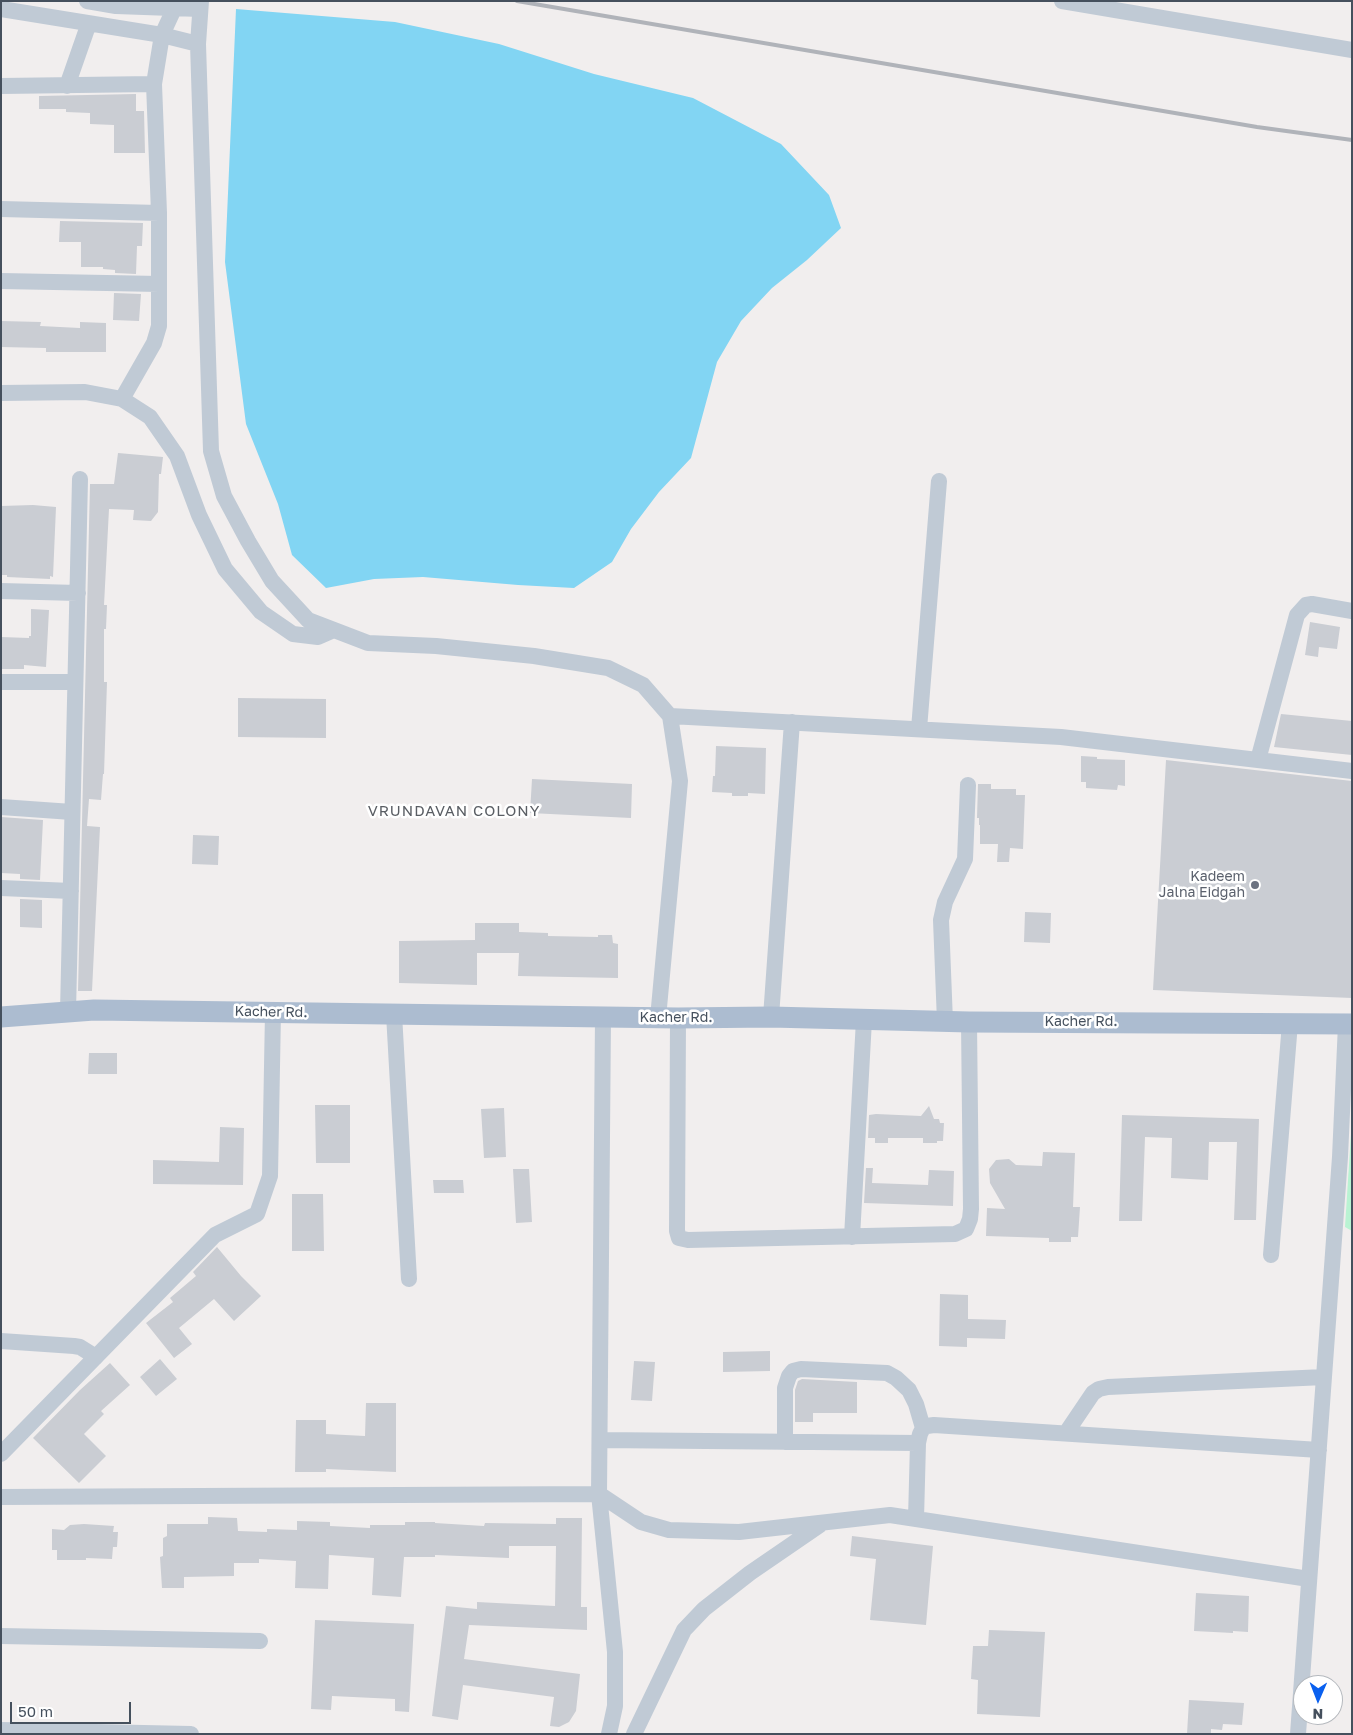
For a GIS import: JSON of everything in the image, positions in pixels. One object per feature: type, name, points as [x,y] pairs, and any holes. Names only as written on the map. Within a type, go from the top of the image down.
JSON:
[{"type":"main road","name":"Kacher Rd.","points":[[1,1017],[94,1010],[668,1018],[771,1017],[944,1022],[1290,1022],[1349,1024]]},
{"type":"street","points":[[87,1],[116,6],[174,10],[200,5],[198,44],[211,451],[224,496],[272,582],[308,620],[368,643],[436,646],[534,656],[608,668],[643,685],[670,716],[680,781],[668,1018],[677,1232],[680,1238],[688,1240],[955,1234],[966,1229],[971,1209],[969,1022]]},
{"type":"street","points":[[1062,1],[1352,50]]},
{"type":"street","points":[[1,8],[162,35],[198,44]]},
{"type":"street","points":[[122,399],[154,343],[160,317],[159,213],[154,84],[162,35],[174,10]]},
{"type":"street","points":[[67,86],[89,23]]},
{"type":"street","points":[[1,86],[154,84]]},
{"type":"street","points":[[1,210],[159,213]]},
{"type":"street","points":[[1,281],[159,284]]},
{"type":"street","points":[[1,393],[85,392],[122,399],[150,417],[177,456],[199,515],[225,568],[261,612],[292,634],[318,637],[334,630]]},
{"type":"street","points":[[68,1012],[80,479]]},
{"type":"street","points":[[919,729],[939,481]]},
{"type":"street","points":[[1,592],[78,593]]},
{"type":"street","points":[[1258,760],[1297,615],[1306,605],[1312,604],[1352,611]]},
{"type":"street","points":[[1,682],[75,682]]},
{"type":"street","points":[[670,716],[1061,737],[1352,771]]},
{"type":"street","points":[[771,1017],[792,722]]},
{"type":"street","points":[[944,1022],[942,911],[966,859],[968,785]]},
{"type":"street","points":[[1,807],[72,812]]},
{"type":"street","points":[[1,888],[70,891]]},
{"type":"street","points":[[1,1454],[214,1235],[257,1214],[270,1176],[273,1012]]},
{"type":"street","points":[[394,1014],[409,1279]]},
{"type":"street","points":[[603,1017],[599,1494],[616,1652],[614,1706],[609,1734]]},
{"type":"street","points":[[852,1237],[864,1020]]},
{"type":"street","points":[[1270,1255],[1290,1022]]},
{"type":"street","points":[[1298,1734],[1324,1377],[1346,1162],[1349,1024]]},
{"type":"street","points":[[1,1341],[80,1347],[96,1357]]},
{"type":"street","points":[[785,1442],[785,1388],[793,1371],[801,1369],[887,1373],[896,1378],[909,1390],[916,1404],[921,1435],[916,1519]]},
{"type":"street","points":[[1066,1433],[1093,1393],[1108,1387],[1324,1377]]},
{"type":"street","points":[[600,1440],[785,1442],[921,1435],[934,1425],[1318,1450]]},
{"type":"street","points":[[1,1497],[599,1494],[641,1522],[669,1530],[739,1532],[890,1515],[1309,1579]]},
{"type":"street","points":[[634,1734],[684,1630],[704,1609],[750,1573],[822,1524]]},
{"type":"street","points":[[1,1636],[260,1641]]},
{"type":"street","points":[[1,1730],[192,1734]]},
{"type":"green space","points":[[1352,1118],[1352,1231],[1345,1227]]},
{"type":"water","points":[[236,9],[395,22],[499,44],[594,74],[693,98],[781,144],[829,195],[841,228],[807,260],[772,288],[741,321],[717,362],[691,458],[659,492],[631,529],[612,562],[574,588],[423,577],[374,579],[326,588],[292,555],[278,504],[246,424],[225,262]]},
{"type":"building","points":[[136,94],[136,111],[144,111],[145,153],[114,153],[114,125],[90,124],[90,113],[66,112],[66,109],[39,109],[39,96]]},
{"type":"building","points":[[60,221],[143,223],[142,246],[137,246],[136,274],[115,273],[115,270],[103,269],[103,267],[81,267],[81,242],[59,242]]},
{"type":"building","points":[[114,293],[141,294],[139,321],[113,320]]},
{"type":"building","points":[[1,321],[41,322],[40,326],[80,328],[80,322],[106,323],[106,352],[46,352],[46,348],[1,347]]},
{"type":"building","points":[[118,453],[163,457],[161,474],[159,474],[158,512],[151,521],[133,520],[134,510],[109,509],[104,605],[107,605],[106,629],[104,629],[104,682],[107,682],[104,774],[101,800],[89,799],[87,826],[100,827],[92,991],[78,991],[90,484],[114,484]]},
{"type":"building","points":[[33,505],[56,507],[53,577],[50,576],[50,579],[7,577],[7,575],[1,575],[1,506]]},
{"type":"building","points":[[31,609],[49,610],[46,667],[24,665],[24,669],[1,669],[1,637],[29,638],[31,636]]},
{"type":"building","points":[[1310,622],[1340,627],[1337,649],[1319,647],[1318,657],[1305,655]]},
{"type":"building","points":[[238,698],[326,699],[326,738],[238,737]]},
{"type":"building","points":[[1281,714],[1352,721],[1352,755],[1274,747]]},
{"type":"building","points":[[716,746],[766,748],[765,794],[748,793],[748,796],[732,796],[732,793],[712,792],[713,776],[715,776]]},
{"type":"building","points":[[1081,756],[1097,757],[1097,759],[1125,760],[1125,786],[1118,785],[1117,790],[1086,788],[1086,782],[1081,782]]},
{"type":"building","name":"Kadeem Jalna Eidgah","points":[[1166,760],[1352,781],[1352,998],[1153,990]]},
{"type":"building","points":[[532,779],[632,784],[631,818],[530,813]]},
{"type":"building","points":[[978,784],[991,784],[991,789],[1016,789],[1016,795],[1025,795],[1023,849],[1010,848],[1009,862],[997,862],[998,844],[980,844],[980,825],[979,818],[977,818]]},
{"type":"building","points":[[1,817],[43,820],[40,880],[20,879],[20,874],[1,873]]},
{"type":"building","points":[[193,835],[219,836],[218,865],[192,864]]},
{"type":"building","points":[[20,899],[42,900],[42,928],[20,927]]},
{"type":"building","points":[[1025,912],[1051,913],[1050,943],[1024,942]]},
{"type":"building","points":[[475,923],[519,923],[519,932],[548,933],[548,936],[598,937],[598,935],[612,935],[613,943],[618,944],[618,978],[518,976],[519,953],[477,953],[477,985],[399,983],[399,941],[475,940]]},
{"type":"building","points":[[89,1053],[117,1053],[117,1074],[88,1074]]},
{"type":"building","points":[[315,1105],[350,1105],[350,1163],[316,1163]]},
{"type":"building","points":[[929,1106],[934,1119],[939,1119],[940,1123],[944,1123],[943,1141],[923,1143],[923,1138],[888,1138],[888,1143],[875,1143],[875,1138],[868,1138],[869,1115],[921,1116]]},
{"type":"building","points":[[504,1108],[506,1157],[484,1158],[481,1109]]},
{"type":"building","points":[[1122,1115],[1259,1119],[1256,1220],[1234,1220],[1237,1142],[1209,1142],[1208,1180],[1171,1178],[1172,1138],[1145,1137],[1142,1221],[1119,1221]]},
{"type":"building","points":[[220,1127],[244,1128],[243,1185],[153,1184],[153,1160],[219,1162]]},
{"type":"building","points":[[1043,1152],[1075,1153],[1073,1207],[1080,1207],[1078,1237],[1071,1237],[1071,1242],[1049,1242],[1049,1238],[986,1236],[987,1208],[1005,1209],[990,1183],[989,1169],[996,1160],[1009,1159],[1016,1165],[1042,1166]]},
{"type":"building","points":[[866,1168],[873,1168],[872,1183],[928,1185],[929,1170],[954,1171],[953,1206],[864,1203]]},
{"type":"building","points":[[513,1169],[529,1169],[532,1222],[516,1223]]},
{"type":"building","points":[[433,1180],[463,1180],[464,1193],[434,1193]]},
{"type":"building","points":[[292,1194],[323,1194],[324,1251],[292,1251]]},
{"type":"building","points":[[217,1247],[241,1276],[261,1296],[234,1321],[214,1299],[179,1328],[192,1344],[174,1358],[146,1323],[173,1302],[170,1298],[196,1276],[193,1272]]},
{"type":"building","points":[[940,1294],[968,1295],[968,1319],[1006,1320],[1005,1339],[967,1338],[967,1347],[939,1346]]},
{"type":"building","points":[[770,1351],[770,1371],[723,1372],[723,1352]]},
{"type":"building","points":[[160,1359],[177,1379],[156,1396],[140,1377]]},
{"type":"building","points":[[634,1361],[655,1362],[652,1401],[631,1400]]},
{"type":"building","points":[[110,1363],[130,1385],[101,1411],[104,1414],[84,1434],[106,1456],[79,1483],[33,1438],[80,1390]]},
{"type":"building","points":[[802,1379],[857,1382],[857,1413],[813,1413],[813,1422],[795,1422],[795,1390],[798,1381]]},
{"type":"building","points":[[366,1403],[396,1403],[396,1472],[326,1469],[326,1472],[295,1472],[296,1420],[326,1420],[326,1434],[365,1436]]},
{"type":"building","points":[[208,1517],[237,1518],[238,1531],[267,1532],[267,1529],[297,1530],[297,1521],[330,1522],[330,1526],[370,1528],[370,1525],[405,1525],[405,1522],[435,1522],[484,1526],[485,1523],[556,1524],[556,1518],[582,1518],[581,1607],[587,1607],[587,1630],[469,1625],[464,1659],[580,1674],[576,1711],[569,1722],[559,1727],[550,1726],[554,1697],[463,1685],[458,1720],[432,1716],[446,1606],[477,1609],[477,1602],[555,1606],[556,1546],[509,1546],[509,1558],[435,1555],[435,1557],[404,1557],[401,1597],[372,1595],[374,1558],[329,1555],[328,1589],[295,1588],[296,1561],[259,1559],[259,1563],[234,1563],[234,1576],[184,1577],[184,1588],[162,1588],[160,1557],[163,1556],[163,1538],[167,1536],[167,1524],[208,1524]]},
{"type":"building","points":[[70,1525],[114,1526],[113,1532],[118,1532],[117,1547],[113,1547],[112,1559],[57,1560],[57,1550],[52,1550],[52,1529],[64,1530]]},
{"type":"building","points":[[852,1536],[933,1546],[926,1625],[870,1620],[876,1559],[850,1556]]},
{"type":"building","points":[[1196,1593],[1249,1596],[1248,1632],[1194,1631]]},
{"type":"building","points":[[315,1620],[414,1624],[409,1712],[395,1711],[395,1699],[332,1696],[331,1710],[311,1709]]},
{"type":"building","points":[[989,1630],[1045,1632],[1040,1717],[977,1714],[978,1680],[971,1679],[973,1646],[988,1646]]},
{"type":"building","points":[[1189,1700],[1244,1703],[1242,1725],[1223,1724],[1222,1730],[1211,1729],[1211,1734],[1187,1734]]},
{"type":"railway","points":[[517,1],[1257,127],[1352,140]]},
{"type":"place","name":"Kadeem Jalna Eidgah","points":[[1255,885]]},
{"type":"district","name":"VRUNDAVAN COLONY","points":[[454,811]]}]
